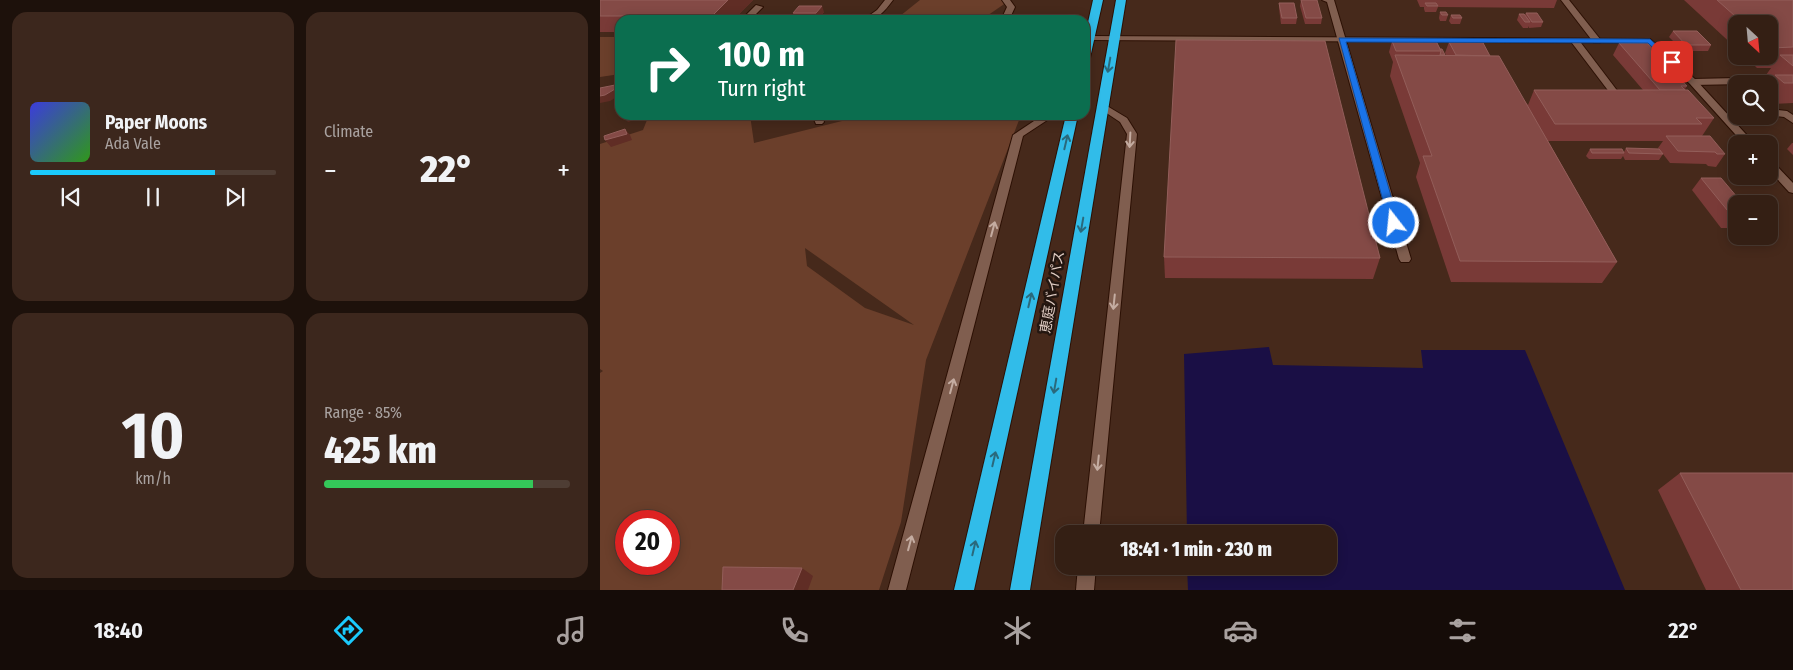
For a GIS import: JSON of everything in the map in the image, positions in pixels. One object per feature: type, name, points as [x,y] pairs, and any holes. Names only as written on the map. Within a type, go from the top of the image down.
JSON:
[{"type":"highway","points":[[1090,28],[1098,0]]},
{"type":"highway","name":"恵庭バイパス","points":[[1020,590],[1102,106],[1122,0]]},
{"type":"highway","name":"恵庭バイパス","points":[[964,590],[1071,120]]},
{"type":"street","points":[[875,15],[880,12],[889,0]]},
{"type":"street","points":[[1006,0],[1011,8],[1008,15]]},
{"type":"street","points":[[1326,0],[1330,0],[1342,39],[1405,260]]},
{"type":"street","points":[[1565,0],[1596,41]]},
{"type":"street","points":[[750,15],[759,7]]},
{"type":"street","points":[[1090,38],[1650,41],[1693,82],[1742,135]]},
{"type":"street","points":[[1576,41],[1616,95]]},
{"type":"street","points":[[1693,82],[1728,81]]},
{"type":"street","points":[[1091,525],[1132,134],[1124,120],[1102,106]]},
{"type":"street","points":[[1778,113],[1787,114],[1793,120]]},
{"type":"street","points":[[897,590],[1018,135],[1042,120]]},
{"type":"street","points":[[1778,174],[1793,190]]},
{"type":"street","points":[[1085,590],[1086,575]]},
{"type":"shaded area","points":[[920,0],[1010,0],[988,15],[901,15]]},
{"type":"shaded area","points":[[600,37],[615,37],[615,75],[600,77]]},
{"type":"shaded area","points":[[647,120],[751,120],[754,143],[846,120],[1019,120],[926,360],[901,522],[879,590],[600,590],[600,373],[603,371],[600,369],[600,144],[643,130]],"holes":[[[805,248],[914,325],[865,308],[807,266]]]},
{"type":"shaded area","points":[[1269,347],[1273,365],[1423,368],[1421,350],[1525,350],[1625,590],[1188,590],[1187,575],[1337,575],[1337,525],[1187,525],[1184,354]]},
{"type":"building","points":[[600,0],[728,0],[713,15],[600,16]]},
{"type":"building","points":[[1301,0],[1317,0],[1322,18],[1306,18]]},
{"type":"building","points":[[1717,0],[1793,0],[1793,47],[1778,48],[1778,15],[1734,15]]},
{"type":"building","points":[[1279,3],[1294,3],[1297,18],[1282,18]]},
{"type":"building","points":[[1425,3],[1436,3],[1438,6],[1427,6]]},
{"type":"building","points":[[799,6],[822,6],[816,13],[793,13]]},
{"type":"building","points":[[1440,12],[1446,12],[1448,15],[1442,15]]},
{"type":"building","points":[[1526,13],[1537,13],[1543,22],[1532,22]]},
{"type":"building","points":[[1519,14],[1524,14],[1530,22],[1525,22]]},
{"type":"building","points":[[1451,15],[1460,15],[1462,18],[1453,18]]},
{"type":"building","points":[[1673,31],[1697,31],[1711,45],[1686,45]]},
{"type":"building","points":[[1176,40],[1325,41],[1380,258],[1164,257]]},
{"type":"building","points":[[1392,41],[1436,41],[1441,51],[1396,51]]},
{"type":"building","points":[[1482,41],[1490,56],[1456,55],[1449,42]]},
{"type":"building","points":[[1619,43],[1647,43],[1687,86],[1681,86],[1685,90],[1660,90]]},
{"type":"building","points":[[1440,49],[1442,49],[1445,55],[1440,55]]},
{"type":"building","points":[[1395,55],[1499,56],[1617,262],[1460,261],[1423,156],[1432,156]]},
{"type":"building","points":[[1780,55],[1793,55],[1793,66]]},
{"type":"building","points":[[1778,75],[1793,75],[1793,83],[1784,83],[1778,78]]},
{"type":"building","points":[[615,85],[615,89],[600,96],[600,88]]},
{"type":"building","points":[[1534,90],[1688,90],[1714,118],[1696,118],[1702,124],[1555,124]]},
{"type":"building","points":[[625,129],[627,134],[605,140],[604,136]]},
{"type":"building","points":[[1666,136],[1710,136],[1725,154],[1678,151]]},
{"type":"building","points":[[1626,148],[1659,149],[1663,154],[1629,153]]},
{"type":"building","points":[[1590,149],[1622,149],[1624,153],[1592,153]]},
{"type":"building","points":[[1701,178],[1721,178],[1735,195],[1728,195],[1728,211]]},
{"type":"building","points":[[1680,473],[1793,473],[1793,590],[1741,590]]},
{"type":"building","points":[[723,567],[802,568],[793,590],[722,590]]},
{"type":"route","points":[[1394,223],[1342,39],[1650,41],[1672,62]]}]
